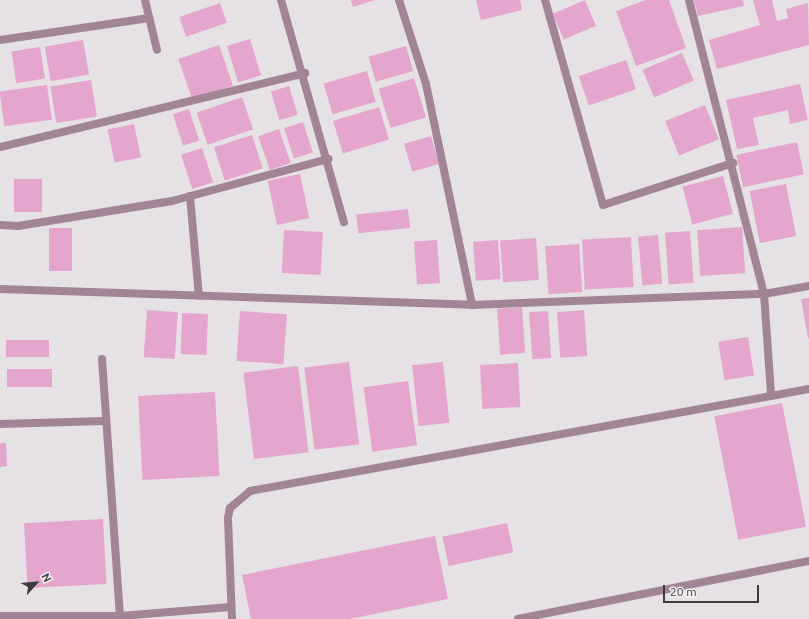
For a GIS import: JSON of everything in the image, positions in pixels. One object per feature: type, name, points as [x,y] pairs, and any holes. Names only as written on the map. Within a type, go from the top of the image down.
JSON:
[{"type":"street","points":[[145,0],[157,50]]},
{"type":"street","points":[[281,0],[304,73],[344,222]]},
{"type":"street","points":[[399,0],[426,84],[472,305]]},
{"type":"street","points":[[545,0],[603,204],[733,163]]},
{"type":"street","points":[[689,0],[733,163],[764,294],[771,395]]},
{"type":"street","points":[[0,40],[149,18]]},
{"type":"street","points":[[0,147],[304,73]]},
{"type":"street","points":[[0,225],[18,226],[190,196],[328,159]]},
{"type":"street","points":[[190,196],[199,296]]},
{"type":"street","points":[[0,289],[472,305],[764,294],[809,286]]},
{"type":"street","points":[[102,359],[105,421],[120,616]]},
{"type":"street","points":[[232,619],[230,508],[250,490],[809,389]]},
{"type":"street","points":[[0,424],[105,421]]},
{"type":"street","points":[[518,619],[809,561]]},
{"type":"street","points":[[0,616],[120,616],[231,607]]},
{"type":"building","points":[[351,0],[375,0],[353,7]]},
{"type":"building","points":[[476,0],[520,0],[522,10],[481,20]]},
{"type":"building","points":[[585,0],[596,26],[564,39],[553,14]]},
{"type":"building","points":[[646,0],[669,0],[686,48],[636,66],[616,11]]},
{"type":"building","points":[[694,0],[743,0],[744,6],[698,16]]},
{"type":"building","points":[[753,0],[772,0],[777,21],[788,18],[786,9],[808,3],[809,45],[717,69],[709,40],[760,25]]},
{"type":"building","points":[[220,3],[227,23],[186,37],[179,17]]},
{"type":"building","points":[[250,39],[261,75],[238,82],[227,46]]},
{"type":"building","points":[[83,40],[89,74],[51,81],[45,47]]},
{"type":"building","points":[[219,45],[233,86],[192,100],[178,59]]},
{"type":"building","points":[[406,46],[413,71],[376,82],[369,57]]},
{"type":"building","points":[[40,47],[45,79],[16,83],[11,52]]},
{"type":"building","points":[[682,53],[694,81],[654,97],[642,70]]},
{"type":"building","points":[[626,60],[636,89],[589,106],[579,76]]},
{"type":"building","points":[[367,71],[376,102],[333,114],[324,83]]},
{"type":"building","points":[[414,78],[426,117],[391,128],[379,89]]},
{"type":"building","points":[[91,80],[97,117],[56,123],[51,86]]},
{"type":"building","points":[[800,84],[808,120],[790,124],[788,110],[753,118],[759,145],[737,149],[726,100]]},
{"type":"building","points":[[47,85],[52,120],[4,126],[0,92]]},
{"type":"building","points":[[289,86],[298,115],[280,120],[271,92]]},
{"type":"building","points":[[242,97],[253,129],[208,145],[197,113]]},
{"type":"building","points":[[705,105],[719,139],[679,155],[665,121]]},
{"type":"building","points":[[379,107],[389,140],[343,154],[333,121]]},
{"type":"building","points":[[189,109],[199,140],[183,146],[173,114]]},
{"type":"building","points":[[303,122],[313,152],[294,159],[284,128]]},
{"type":"building","points":[[134,124],[141,157],[115,163],[108,130]]},
{"type":"building","points":[[279,129],[291,163],[270,170],[258,136]]},
{"type":"building","points":[[252,135],[263,168],[225,181],[214,147]]},
{"type":"building","points":[[431,136],[439,164],[412,172],[404,144]]},
{"type":"building","points":[[797,142],[804,174],[743,187],[736,155]]},
{"type":"building","points":[[202,148],[213,182],[192,189],[181,155]]},
{"type":"building","points":[[300,174],[309,218],[277,225],[268,181]]},
{"type":"building","points":[[723,176],[733,214],[693,225],[682,187]]},
{"type":"building","points":[[14,179],[42,179],[42,212],[14,212]]},
{"type":"building","points":[[786,184],[796,236],[760,243],[750,191]]},
{"type":"building","points":[[408,209],[410,228],[358,233],[356,214]]},
{"type":"building","points":[[742,227],[745,273],[700,276],[697,230]]},
{"type":"building","points":[[49,228],[72,228],[72,271],[49,271]]},
{"type":"building","points":[[284,230],[323,232],[321,275],[282,273]]},
{"type":"building","points":[[690,231],[694,283],[669,285],[665,233]]},
{"type":"building","points":[[658,235],[662,284],[642,286],[638,237]]},
{"type":"building","points":[[631,237],[634,287],[585,289],[582,240]]},
{"type":"building","points":[[536,238],[539,280],[503,282],[500,241]]},
{"type":"building","points":[[437,240],[440,283],[417,284],[414,242]]},
{"type":"building","points":[[498,240],[501,279],[476,281],[473,242]]},
{"type":"building","points":[[579,244],[582,292],[548,294],[545,246]]},
{"type":"building","points":[[809,298],[809,338],[808,338],[801,299]]},
{"type":"building","points":[[522,307],[525,353],[500,355],[497,309]]},
{"type":"building","points":[[147,310],[178,312],[175,359],[144,357]]},
{"type":"building","points":[[584,310],[587,356],[560,358],[557,312]]},
{"type":"building","points":[[240,311],[287,314],[283,364],[237,361]]},
{"type":"building","points":[[548,311],[551,358],[532,359],[529,312]]},
{"type":"building","points":[[182,313],[208,314],[207,355],[181,354]]},
{"type":"building","points":[[748,337],[754,376],[724,380],[718,342]]},
{"type":"building","points":[[6,340],[49,340],[49,357],[6,357]]},
{"type":"building","points":[[349,362],[359,444],[314,450],[304,367]]},
{"type":"building","points":[[443,362],[449,423],[419,426],[412,365]]},
{"type":"building","points":[[518,363],[520,407],[482,409],[480,365]]},
{"type":"building","points":[[298,366],[309,452],[254,459],[243,373]]},
{"type":"building","points":[[7,369],[52,369],[52,387],[7,387]]},
{"type":"building","points":[[408,381],[417,445],[372,452],[363,387]]},
{"type":"building","points":[[215,392],[219,476],[143,480],[138,396]]},
{"type":"building","points":[[782,403],[806,527],[738,540],[714,416]]},
{"type":"building","points":[[0,443],[6,443],[7,466],[0,467]]},
{"type":"building","points":[[103,519],[106,584],[28,588],[24,523]]},
{"type":"building","points":[[507,523],[513,552],[449,566],[442,537]]},
{"type":"building","points":[[435,536],[448,599],[350,619],[251,619],[242,575]]}]
